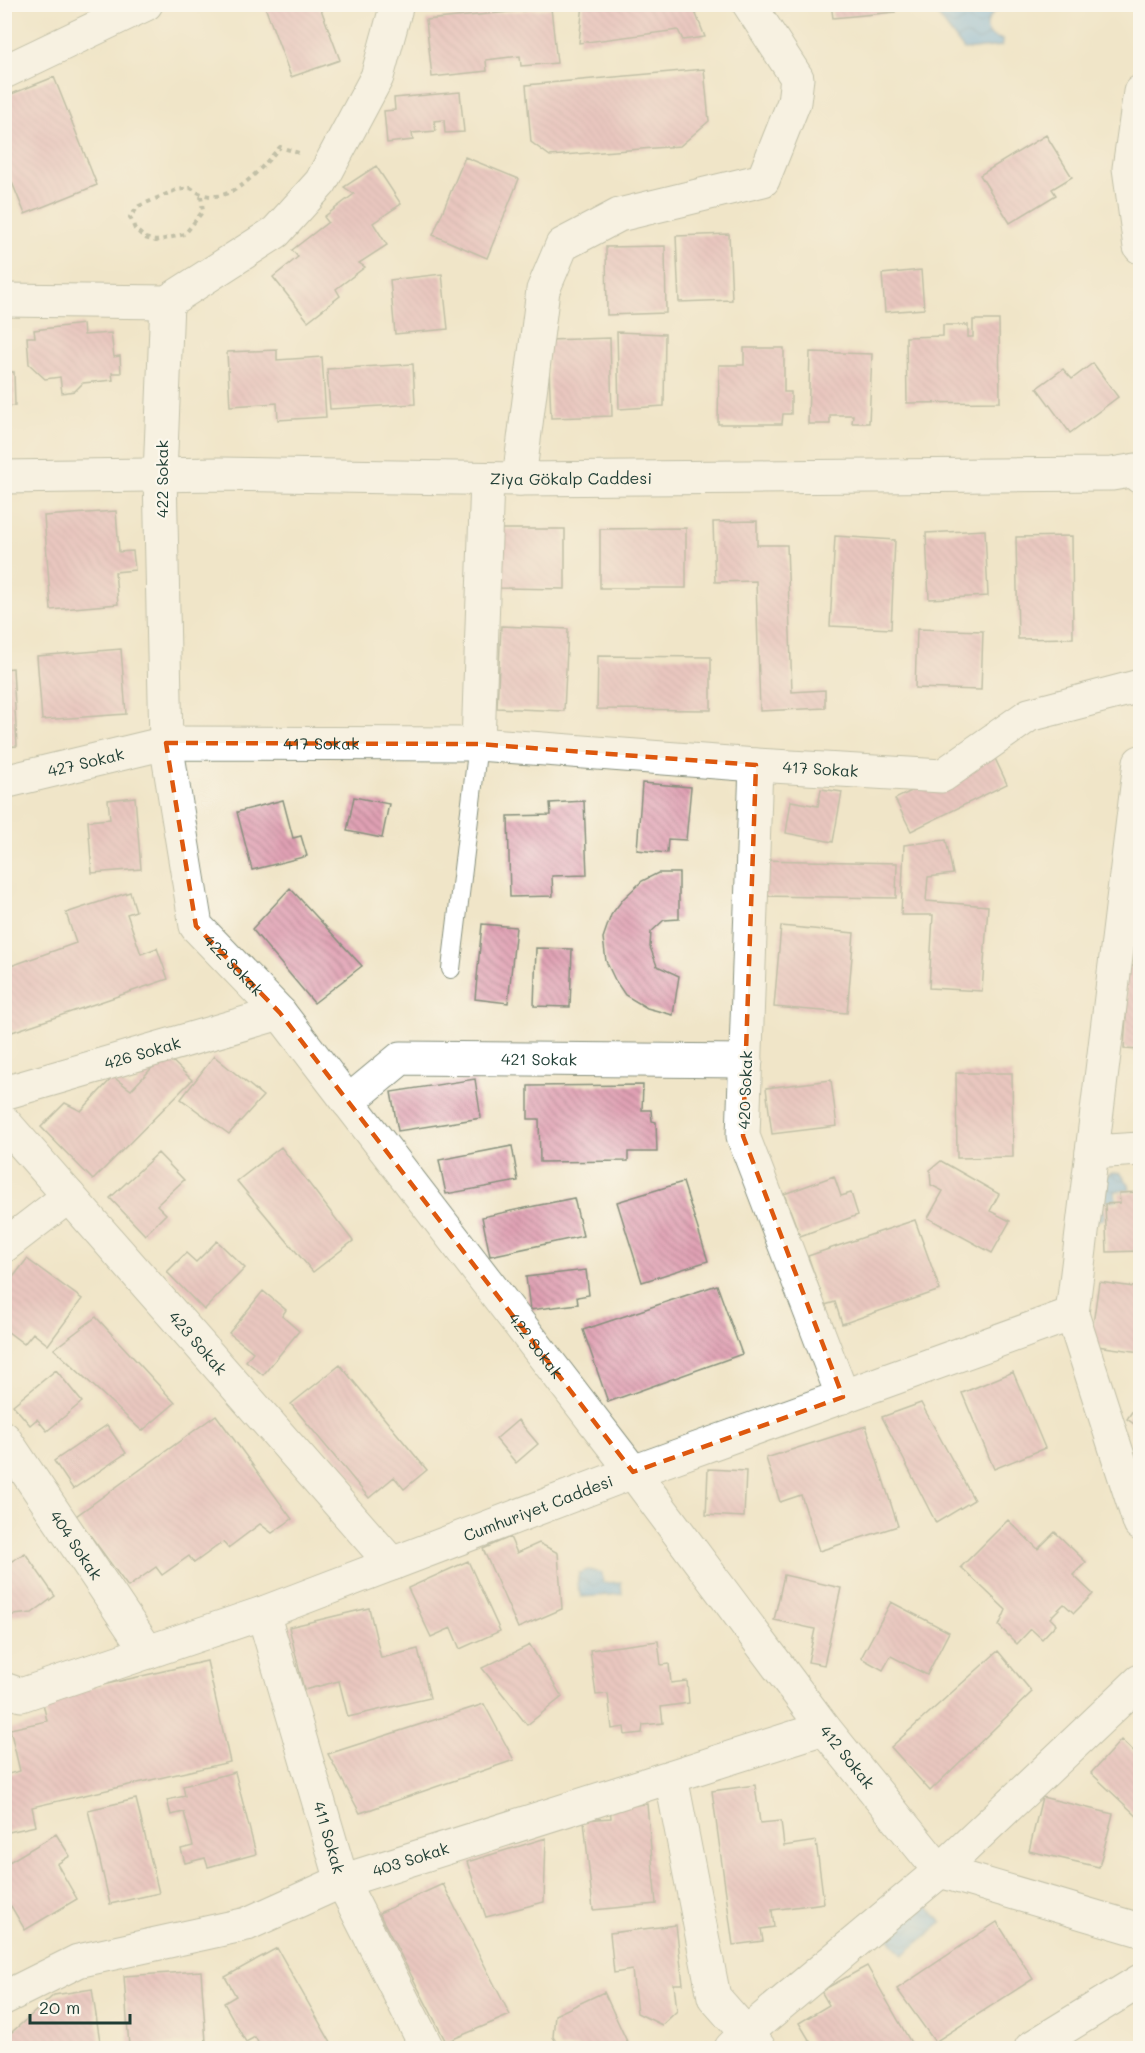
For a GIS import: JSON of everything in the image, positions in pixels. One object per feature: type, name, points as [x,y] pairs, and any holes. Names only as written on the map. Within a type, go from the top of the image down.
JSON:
[{"type":"street","points":[[4,72],[146,4]]},
{"type":"street","points":[[4,300],[167,302],[276,232],[321,182],[331,164],[377,77],[398,4]]},
{"type":"street","points":[[478,744],[503,479],[543,290],[562,245],[619,215],[763,180],[794,102],[796,78],[749,4]]},
{"type":"street","points":[[1140,92],[1129,168],[1137,195],[1140,248]]},
{"type":"street","name":"422 Sokak","points":[[167,302],[160,475],[166,743],[196,926],[280,1013],[633,1472]]},
{"type":"street","name":"Ziya Gökalp Caddesi","points":[[4,477],[219,474],[503,479],[1112,474],[1139,471]]},
{"type":"street","name":"417 Sokak","points":[[166,743],[478,744],[756,765],[942,776],[1029,715],[1140,686]]},
{"type":"street","name":"427 Sokak","points":[[4,782],[166,743]]},
{"type":"street","points":[[1140,762],[1072,1314],[1140,1524]]},
{"type":"street","name":"420 Sokak","points":[[756,765],[743,1136],[843,1397]]},
{"type":"street","name":"426 Sokak","points":[[4,1093],[280,1013]]},
{"type":"street","name":"421 Sokak","points":[[348,1101],[401,1058],[746,1060]]},
{"type":"street","name":"423 Sokak","points":[[4,1122],[392,1564]]},
{"type":"street","points":[[1092,1152],[1140,1149]]},
{"type":"street","points":[[4,1246],[69,1196]]},
{"type":"street","name":"Cumhuriyet Caddesi","points":[[10,1696],[263,1613],[633,1472],[1072,1314]]},
{"type":"street","name":"404 Sokak","points":[[4,1438],[148,1652]]},
{"type":"street","name":"412 Sokak","points":[[633,1472],[824,1728],[940,1870]]},
{"type":"street","name":"411 Sokak","points":[[263,1613],[342,1881],[427,2049]]},
{"type":"street","points":[[671,1777],[714,1997],[745,2044],[940,1870],[1140,1681]]},
{"type":"street","name":"403 Sokak","points":[[4,1998],[78,1961],[247,1924],[342,1881],[824,1728]]},
{"type":"street","points":[[940,1870],[1140,1930]]},
{"type":"street","points":[[1031,2049],[1140,1981]]},
{"type":"lane","points":[[451,969],[478,744]]},
{"type":"path","points":[[201,196],[203,211],[185,234],[156,241],[145,238],[135,229],[130,217],[139,206],[176,190],[191,188],[201,196],[227,194],[249,182],[280,147],[331,164]]},
{"type":"highlighted area","points":[[166,743],[478,744],[756,765],[743,1136],[843,1397],[633,1472],[280,1013],[196,926]]},
{"type":"water","points":[[930,5],[965,5],[968,8],[996,5],[997,10],[989,18],[987,28],[995,38],[1002,39],[1002,46],[964,50]]},
{"type":"water","points":[[1112,1173],[1120,1173],[1129,1184],[1130,1190],[1115,1191],[1116,1200],[1102,1202],[1104,1219],[1094,1221],[1103,1177]]},
{"type":"water","points":[[588,1570],[602,1573],[603,1583],[621,1582],[622,1594],[581,1597],[577,1585],[579,1573]]},
{"type":"water","points":[[927,1905],[942,1923],[903,1955],[888,1936]]},
{"type":"building","points":[[264,4],[319,4],[340,60],[291,77]]},
{"type":"building","points":[[583,4],[692,4],[705,37],[683,40],[678,30],[579,43]]},
{"type":"building","points":[[831,4],[894,4],[895,12],[833,18]]},
{"type":"building","points":[[551,8],[557,63],[521,66],[520,56],[486,60],[487,71],[432,77],[426,20]]},
{"type":"building","points":[[704,69],[709,121],[680,146],[550,156],[531,142],[526,85]]},
{"type":"building","points":[[54,77],[97,185],[25,214],[4,163],[4,97]]},
{"type":"building","points":[[460,92],[464,132],[445,133],[444,120],[434,121],[436,131],[412,133],[413,140],[387,143],[384,111],[395,110],[394,98]]},
{"type":"building","points":[[1046,135],[1072,177],[1052,189],[1056,195],[1010,223],[980,175]]},
{"type":"building","points":[[465,157],[519,179],[487,258],[433,235]]},
{"type":"building","points":[[376,166],[401,204],[373,223],[387,245],[359,263],[365,267],[336,289],[340,296],[308,321],[273,277],[298,257],[292,250],[328,222],[324,217],[354,194],[344,187]]},
{"type":"building","points":[[729,234],[732,300],[679,302],[676,236]]},
{"type":"building","points":[[665,246],[666,313],[607,315],[606,247]]},
{"type":"building","points":[[921,270],[924,309],[885,312],[882,274]]},
{"type":"building","points":[[442,274],[448,329],[395,334],[390,280]]},
{"type":"building","points":[[973,320],[999,320],[1000,402],[907,403],[906,337],[943,336],[943,325],[968,325],[968,337],[973,337]]},
{"type":"building","points":[[83,324],[84,335],[111,333],[114,357],[120,356],[121,373],[112,373],[113,380],[83,383],[75,391],[62,393],[60,377],[45,379],[29,364],[27,337],[35,337],[34,330]]},
{"type":"building","points":[[617,332],[665,334],[664,406],[619,409]]},
{"type":"building","points":[[610,338],[612,416],[551,418],[548,340]]},
{"type":"building","points":[[744,348],[784,348],[784,392],[791,392],[791,414],[783,414],[782,424],[718,424],[719,365],[744,365]]},
{"type":"building","points":[[277,350],[277,360],[322,357],[326,417],[278,420],[277,403],[230,406],[227,352]]},
{"type":"building","points":[[810,352],[872,354],[869,423],[852,423],[853,415],[830,415],[830,424],[808,424]]},
{"type":"building","points":[[1093,363],[1118,397],[1070,433],[1037,388],[1063,369],[1072,379]]},
{"type":"building","points":[[413,364],[415,404],[330,409],[327,369]]},
{"type":"building","points":[[4,372],[14,372],[15,406],[4,407]]},
{"type":"building","points":[[116,511],[119,552],[133,551],[135,570],[115,572],[118,604],[51,610],[44,516]]},
{"type":"building","points":[[757,521],[757,545],[787,545],[792,692],[825,690],[825,708],[760,711],[756,581],[715,582],[713,522]]},
{"type":"building","points":[[686,528],[686,588],[600,588],[600,529]]},
{"type":"building","points":[[498,529],[565,529],[565,589],[498,588]]},
{"type":"building","points":[[985,530],[988,596],[929,599],[926,533]]},
{"type":"building","points":[[835,536],[895,540],[891,629],[830,626]]},
{"type":"building","points":[[1072,536],[1073,638],[1018,639],[1016,537]]},
{"type":"building","points":[[501,626],[568,629],[564,711],[497,708]]},
{"type":"building","points":[[917,629],[983,631],[981,690],[915,688]]},
{"type":"building","points":[[121,649],[126,714],[42,720],[37,656]]},
{"type":"building","points":[[598,656],[711,657],[711,710],[597,709]]},
{"type":"building","points":[[13,668],[17,746],[4,747],[4,669]]},
{"type":"building","points":[[992,752],[1007,784],[911,831],[895,799]]},
{"type":"building","points":[[642,783],[691,787],[686,840],[668,839],[667,853],[637,850]]},
{"type":"building","points":[[821,789],[842,792],[833,842],[786,833],[791,801],[818,806]]},
{"type":"building","points":[[135,797],[141,869],[92,873],[88,821],[110,819],[108,800]]},
{"type":"building","points":[[354,797],[389,804],[382,838],[347,831]]},
{"type":"building","points":[[283,800],[293,838],[301,836],[307,856],[252,870],[237,812]]},
{"type":"building","points":[[584,801],[587,875],[552,876],[553,896],[510,897],[508,816],[551,815],[550,803]]},
{"type":"building","points":[[946,840],[953,874],[928,877],[926,901],[988,906],[982,991],[929,988],[933,915],[901,915],[904,845]]},
{"type":"building","points":[[760,860],[897,863],[896,898],[759,896]]},
{"type":"building","points":[[658,873],[679,873],[679,919],[664,920],[651,932],[650,947],[657,966],[679,976],[673,1015],[647,1008],[625,995],[606,961],[603,938],[611,915],[623,899],[642,881]]},
{"type":"building","points":[[290,888],[362,966],[314,1003],[252,929]]},
{"type":"building","points":[[130,892],[136,911],[127,914],[141,954],[157,948],[168,979],[12,1032],[5,1009],[5,968],[76,943],[66,913]]},
{"type":"building","points":[[482,924],[516,927],[508,1003],[475,999]]},
{"type":"building","points":[[781,926],[854,933],[847,1013],[774,1007]]},
{"type":"building","points":[[536,948],[572,949],[570,1007],[534,1006]]},
{"type":"building","points":[[1122,966],[1139,966],[1140,1050],[1124,1049],[1127,999]]},
{"type":"building","points":[[165,1054],[192,1080],[93,1180],[41,1127],[65,1103],[81,1111],[113,1077],[131,1090]]},
{"type":"building","points":[[214,1056],[263,1096],[229,1134],[181,1099]]},
{"type":"building","points":[[956,1073],[1012,1073],[1013,1157],[957,1158]]},
{"type":"building","points":[[475,1079],[481,1118],[398,1131],[391,1092]]},
{"type":"building","points":[[831,1080],[837,1126],[772,1134],[766,1088]]},
{"type":"building","points":[[643,1085],[642,1110],[651,1110],[652,1121],[656,1122],[657,1152],[628,1152],[628,1161],[540,1162],[539,1119],[528,1119],[528,1086]]},
{"type":"building","points":[[512,1146],[518,1181],[446,1194],[439,1160]]},
{"type":"building","points":[[281,1147],[353,1241],[313,1272],[237,1181]]},
{"type":"building","points":[[158,1153],[184,1180],[157,1205],[166,1214],[145,1235],[110,1198]]},
{"type":"building","points":[[941,1161],[999,1194],[990,1211],[1010,1221],[992,1253],[928,1218],[943,1191],[931,1185],[930,1170]]},
{"type":"building","points":[[834,1176],[841,1196],[851,1193],[858,1215],[800,1236],[784,1194]]},
{"type":"building","points":[[683,1182],[708,1261],[642,1282],[617,1202]]},
{"type":"building","points":[[1140,1192],[1140,1251],[1107,1252],[1105,1204],[1120,1203],[1119,1193]]},
{"type":"building","points":[[574,1198],[583,1236],[490,1256],[482,1217]]},
{"type":"building","points":[[915,1220],[940,1290],[842,1324],[835,1302],[825,1305],[808,1256]]},
{"type":"building","points":[[217,1241],[245,1268],[204,1310],[167,1272],[186,1253],[196,1262]]},
{"type":"building","points":[[27,1259],[82,1299],[48,1345],[33,1333],[24,1344],[8,1332],[4,1336],[4,1289]]},
{"type":"building","points":[[586,1270],[589,1295],[577,1297],[578,1304],[530,1310],[526,1277]]},
{"type":"building","points":[[1099,1282],[1140,1288],[1140,1352],[1090,1345]]},
{"type":"building","points":[[717,1285],[742,1354],[608,1402],[583,1330]]},
{"type":"building","points":[[263,1291],[286,1310],[282,1316],[299,1331],[263,1375],[246,1361],[253,1352],[229,1333]]},
{"type":"building","points":[[96,1317],[175,1403],[142,1431],[54,1349]]},
{"type":"building","points":[[340,1365],[427,1470],[404,1489],[394,1477],[369,1498],[291,1404]]},
{"type":"building","points":[[56,1370],[82,1402],[47,1431],[37,1419],[30,1425],[13,1405]]},
{"type":"building","points":[[1013,1372],[1045,1448],[994,1469],[962,1393]]},
{"type":"building","points":[[1140,1400],[1140,1428],[1127,1419]]},
{"type":"building","points":[[921,1403],[974,1500],[936,1523],[882,1417]]},
{"type":"building","points":[[216,1415],[292,1519],[272,1533],[260,1524],[228,1548],[223,1542],[194,1563],[189,1556],[162,1575],[156,1567],[128,1587],[76,1516]]},
{"type":"building","points":[[518,1420],[538,1444],[516,1463],[496,1439]]},
{"type":"building","points":[[107,1425],[126,1453],[73,1489],[54,1461]]},
{"type":"building","points":[[866,1426],[898,1526],[819,1551],[801,1495],[780,1502],[766,1458]]},
{"type":"building","points":[[708,1469],[746,1471],[744,1517],[706,1515]]},
{"type":"building","points":[[1008,1520],[1038,1549],[1055,1532],[1086,1562],[1073,1575],[1093,1594],[1074,1613],[1064,1604],[1050,1618],[1056,1624],[1042,1639],[1031,1629],[1017,1644],[999,1626],[1006,1610],[961,1567]]},
{"type":"building","points":[[510,1537],[517,1553],[539,1543],[558,1553],[562,1609],[518,1628],[483,1549]]},
{"type":"building","points":[[25,1553],[55,1596],[32,1613],[4,1616],[4,1560],[12,1561]]},
{"type":"building","points":[[468,1561],[500,1631],[460,1649],[451,1628],[431,1637],[408,1588]]},
{"type":"building","points":[[784,1575],[841,1588],[824,1665],[808,1662],[815,1629],[774,1620]]},
{"type":"building","points":[[891,1602],[949,1632],[927,1675],[891,1656],[883,1670],[861,1658]]},
{"type":"building","points":[[369,1608],[381,1658],[418,1649],[430,1698],[348,1717],[339,1681],[304,1690],[289,1627]]},
{"type":"building","points":[[658,1641],[661,1665],[669,1664],[671,1683],[687,1681],[689,1703],[661,1707],[663,1723],[643,1725],[642,1733],[625,1735],[624,1727],[612,1729],[608,1694],[596,1695],[590,1650]]},
{"type":"building","points":[[530,1645],[562,1697],[527,1725],[482,1668]]},
{"type":"building","points":[[998,1651],[1032,1692],[930,1791],[891,1747]]},
{"type":"building","points":[[207,1661],[230,1762],[32,1807],[36,1826],[4,1833],[4,1775],[20,1771],[10,1729],[47,1721],[42,1699]]},
{"type":"building","points":[[484,1704],[514,1760],[360,1813],[328,1754]]},
{"type":"building","points":[[1121,1740],[1140,1758],[1140,1819],[1091,1773]]},
{"type":"building","points":[[235,1772],[256,1854],[208,1867],[205,1858],[185,1863],[181,1849],[193,1846],[184,1812],[171,1815],[167,1800],[185,1796],[183,1786]]},
{"type":"building","points":[[755,1785],[760,1823],[781,1821],[784,1846],[816,1841],[824,1903],[772,1910],[774,1927],[761,1929],[763,1941],[733,1945],[712,1791]]},
{"type":"building","points":[[1042,1797],[1113,1814],[1099,1867],[1029,1851]]},
{"type":"building","points":[[136,1799],[159,1893],[110,1904],[88,1810]]},
{"type":"building","points":[[647,1804],[656,1904],[593,1910],[584,1820],[611,1818],[610,1807]]},
{"type":"building","points":[[56,1834],[70,1856],[57,1864],[77,1899],[25,1930],[11,1906],[4,1910],[4,1865]]},
{"type":"building","points":[[546,1838],[544,1902],[486,1917],[467,1862]]},
{"type":"building","points":[[443,1884],[510,2015],[446,2042],[379,1913]]},
{"type":"building","points":[[997,1922],[1033,1979],[935,2042],[897,1989]]},
{"type":"building","points":[[676,1925],[683,1984],[674,1984],[677,2011],[662,2025],[637,2013],[632,1970],[614,1973],[610,1933]]},
{"type":"building","points":[[277,1948],[331,2043],[321,2048],[261,2048],[255,2037],[246,2042],[224,2003],[236,1996],[225,1977]]},
{"type":"building","points":[[867,1966],[914,2048],[814,2048],[799,2023],[829,2005],[821,1991]]},
{"type":"building","points":[[201,1971],[206,2042],[129,2047],[124,1976]]},
{"type":"building","points":[[92,1989],[101,2048],[4,2048],[4,2039],[54,1995]]},
{"type":"building","points":[[604,1992],[630,2048],[560,2048],[553,2037],[555,2015]]}]
